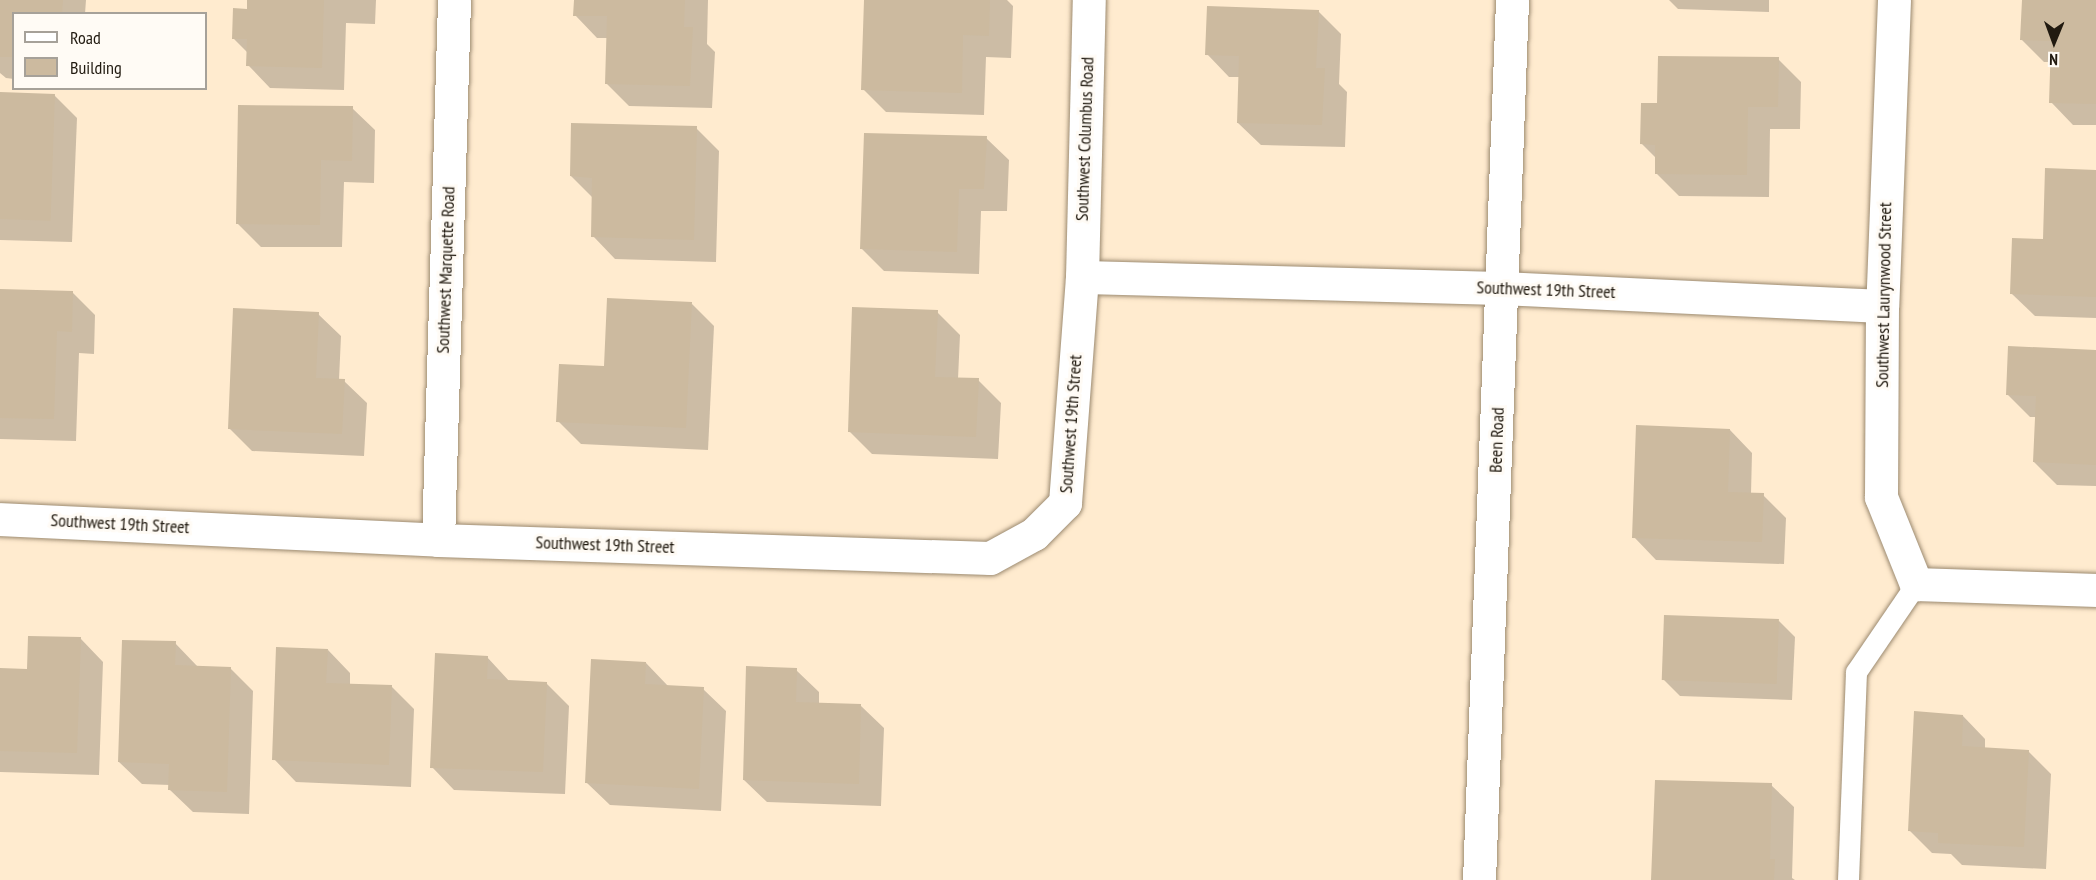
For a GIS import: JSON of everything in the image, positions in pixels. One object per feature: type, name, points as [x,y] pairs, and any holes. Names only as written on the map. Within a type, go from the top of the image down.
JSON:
[{"type":"street","name":"Southwest Marquette Road","points":[[438,540],[454,0]]},
{"type":"street","name":"Southwest Columbus Road","points":[[1082,277],[1089,0]]},
{"type":"street","name":"Been Road","points":[[1479,880],[1512,0]]},
{"type":"street","name":"Southwest Laurynwood Street","points":[[1894,0],[1882,306],[1881,497],[1916,584]]},
{"type":"street","name":"Southwest 19th Street","points":[[0,519],[438,540],[990,558],[1034,534],[1065,503],[1082,277],[1502,288],[1882,306]]},
{"type":"street","points":[[1916,584],[2096,590]]},
{"type":"lane","points":[[1848,880],[1856,672],[1916,584]]},
{"type":"building","points":[[0,0],[63,0],[62,12],[12,12],[12,57],[0,57]]},
{"type":"building","points":[[247,0],[324,0],[322,68],[246,66],[247,39],[232,39],[233,8],[247,9]]},
{"type":"building","points":[[574,0],[685,0],[684,27],[693,27],[690,86],[605,84],[607,16],[573,16]]},
{"type":"building","points":[[864,0],[990,0],[989,36],[963,35],[962,93],[861,90]]},
{"type":"building","points":[[2022,0],[2096,0],[2096,104],[2049,103],[2051,41],[2020,40]]},
{"type":"building","points":[[1207,6],[1319,10],[1316,68],[1325,68],[1322,125],[1237,123],[1239,56],[1205,55]]},
{"type":"building","points":[[1658,56],[1779,57],[1778,107],[1748,107],[1747,175],[1655,174],[1655,145],[1640,144],[1641,103],[1657,103]]},
{"type":"building","points":[[0,92],[55,94],[51,221],[0,219]]},
{"type":"building","points":[[238,105],[353,106],[352,161],[321,160],[320,225],[236,224]]},
{"type":"building","points":[[571,123],[697,126],[694,240],[591,237],[592,178],[570,176]]},
{"type":"building","points":[[864,133],[987,136],[984,189],[959,189],[957,252],[860,249]]},
{"type":"building","points":[[2045,168],[2096,170],[2096,297],[2010,294],[2012,238],[2043,239]]},
{"type":"building","points":[[0,289],[73,291],[72,332],[57,331],[54,419],[0,418]]},
{"type":"building","points":[[607,298],[692,302],[686,428],[556,422],[559,364],[604,366]]},
{"type":"building","points":[[852,307],[938,310],[935,377],[979,378],[976,437],[848,432]]},
{"type":"building","points":[[233,308],[319,312],[316,378],[345,379],[342,434],[228,429]]},
{"type":"building","points":[[2008,346],[2096,350],[2096,465],[2033,462],[2036,396],[2006,395]]},
{"type":"building","points":[[1636,425],[1730,429],[1728,492],[1764,493],[1762,542],[1632,538]]},
{"type":"building","points":[[1664,615],[1779,619],[1777,684],[1662,680]]},
{"type":"building","points":[[28,636],[81,637],[77,753],[0,751],[0,668],[27,669]]},
{"type":"building","points":[[122,640],[176,641],[175,665],[231,667],[227,792],[168,790],[169,764],[118,762]]},
{"type":"building","points":[[276,647],[328,649],[326,683],[392,685],[389,765],[272,760]]},
{"type":"building","points":[[435,653],[488,656],[487,679],[547,682],[543,772],[430,768]]},
{"type":"building","points":[[591,659],[646,662],[645,684],[704,687],[699,789],[585,783]]},
{"type":"building","points":[[746,666],[797,668],[796,702],[861,704],[859,784],[743,780]]},
{"type":"building","points":[[1914,711],[1963,715],[1962,746],[2029,750],[2024,847],[1938,843],[1938,833],[1908,831]]},
{"type":"building","points":[[1655,780],[1772,783],[1770,859],[1775,859],[1774,880],[1651,880]]}]
